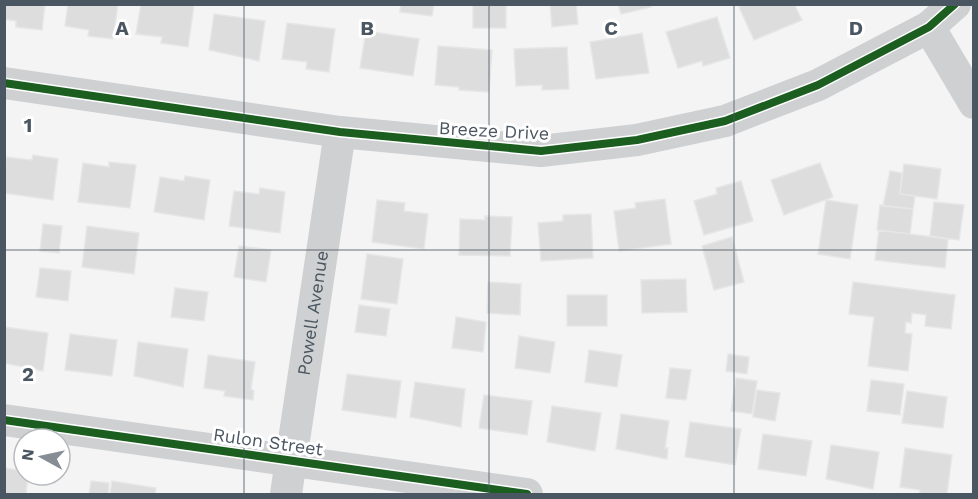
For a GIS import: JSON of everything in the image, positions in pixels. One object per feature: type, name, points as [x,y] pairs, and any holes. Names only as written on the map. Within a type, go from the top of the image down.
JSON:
[{"type":"street","name":"Breeze Drive","points":[[4,83],[340,132],[541,151],[637,140],[725,121],[808,89],[929,27],[955,4]]},
{"type":"street","points":[[929,27],[974,103]]},
{"type":"street","name":"Powell Avenue","points":[[286,495],[340,132]]},
{"type":"street","name":"Rulon Street","points":[[4,420],[526,495]]},
{"type":"building","points":[[4,4],[45,4],[42,30],[16,27],[16,21],[4,19]]},
{"type":"building","points":[[68,4],[118,4],[113,39],[88,36],[89,30],[65,26]]},
{"type":"building","points":[[141,4],[194,5],[188,47],[161,43],[162,37],[136,34]]},
{"type":"building","points":[[401,4],[434,4],[432,16],[400,12]]},
{"type":"building","points":[[473,4],[506,4],[506,28],[473,28]]},
{"type":"building","points":[[550,4],[576,4],[578,24],[552,27]]},
{"type":"building","points":[[618,4],[650,4],[651,7],[621,14]]},
{"type":"building","points":[[745,4],[794,4],[802,20],[754,40],[739,7]]},
{"type":"building","points":[[214,14],[265,21],[259,61],[209,50]]},
{"type":"building","points":[[717,17],[730,58],[703,66],[702,61],[678,68],[666,32]]},
{"type":"building","points":[[287,23],[335,29],[329,72],[306,69],[307,62],[282,59]]},
{"type":"building","points":[[366,31],[419,39],[413,76],[360,68]]},
{"type":"building","points":[[642,33],[649,73],[596,79],[590,42]]},
{"type":"building","points":[[438,46],[492,50],[489,92],[459,90],[459,87],[435,85]]},
{"type":"building","points":[[567,47],[569,89],[542,90],[542,85],[516,86],[514,49]]},
{"type":"building","points":[[33,155],[58,159],[53,200],[4,193],[6,157],[32,160]]},
{"type":"building","points":[[109,162],[136,165],[130,208],[78,202],[83,163],[109,167]]},
{"type":"building","points":[[820,163],[833,197],[784,215],[771,180]]},
{"type":"building","points":[[904,164],[941,169],[937,199],[900,194]]},
{"type":"building","points":[[890,171],[902,173],[900,194],[915,196],[913,209],[883,206]]},
{"type":"building","points":[[185,176],[210,180],[204,220],[154,212],[160,177],[184,181]]},
{"type":"building","points":[[741,181],[753,221],[704,235],[694,201],[717,194],[716,188]]},
{"type":"building","points":[[260,188],[285,192],[280,233],[229,226],[234,191],[259,194]]},
{"type":"building","points":[[665,199],[671,244],[619,251],[614,211],[636,208],[635,203]]},
{"type":"building","points":[[377,200],[405,203],[404,211],[428,214],[424,249],[372,242]]},
{"type":"building","points":[[826,200],[858,205],[850,259],[818,254]]},
{"type":"building","points":[[934,202],[964,205],[959,240],[930,236]]},
{"type":"building","points":[[880,205],[913,209],[910,234],[877,230]]},
{"type":"building","points":[[591,214],[593,258],[541,261],[538,223],[563,221],[563,215]]},
{"type":"building","points":[[485,216],[512,217],[510,256],[459,255],[460,219],[485,220]]},
{"type":"building","points":[[43,224],[62,226],[59,253],[40,251]]},
{"type":"building","points":[[87,226],[139,233],[134,274],[82,267]]},
{"type":"building","points":[[879,230],[948,239],[945,268],[875,260]]},
{"type":"building","points":[[732,237],[744,282],[714,290],[702,246]]},
{"type":"building","points":[[239,246],[271,250],[266,282],[234,277]]},
{"type":"building","points":[[367,254],[403,259],[397,304],[361,299]]},
{"type":"building","points":[[40,268],[71,271],[68,301],[36,297]]},
{"type":"building","points":[[686,279],[687,312],[642,313],[641,280]]},
{"type":"building","points":[[488,282],[521,284],[520,315],[487,313]]},
{"type":"building","points":[[853,282],[955,295],[951,329],[925,326],[926,315],[912,313],[911,323],[906,322],[905,333],[912,334],[908,371],[868,366],[874,317],[849,314]]},
{"type":"building","points":[[175,288],[208,292],[204,321],[171,317]]},
{"type":"building","points":[[567,295],[607,295],[607,326],[567,326]]},
{"type":"building","points":[[359,305],[390,309],[386,336],[355,332]]},
{"type":"building","points":[[456,317],[486,322],[483,352],[452,348]]},
{"type":"building","points":[[4,327],[48,333],[43,371],[4,363]]},
{"type":"building","points":[[70,334],[117,340],[112,376],[65,370]]},
{"type":"building","points":[[519,336],[555,342],[550,373],[515,368]]},
{"type":"building","points":[[138,342],[188,349],[183,387],[134,376]]},
{"type":"building","points":[[589,350],[622,355],[617,387],[585,382]]},
{"type":"building","points":[[728,354],[749,357],[747,374],[726,371]]},
{"type":"building","points":[[208,355],[255,362],[251,389],[254,391],[253,400],[224,396],[225,391],[204,388]]},
{"type":"building","points":[[670,368],[691,370],[686,400],[666,398]]},
{"type":"building","points":[[347,374],[401,381],[396,418],[342,410]]},
{"type":"building","points":[[736,378],[757,381],[752,414],[731,411]]},
{"type":"building","points":[[871,380],[904,384],[900,415],[867,411]]},
{"type":"building","points":[[415,382],[465,389],[461,427],[410,417]]},
{"type":"building","points":[[757,390],[780,393],[775,421],[753,417]]},
{"type":"building","points":[[907,391],[947,397],[943,428],[902,423]]},
{"type":"building","points":[[484,395],[532,401],[527,435],[479,428]]},
{"type":"building","points":[[552,406],[601,413],[595,451],[547,442]]},
{"type":"building","points":[[621,414],[669,421],[665,448],[668,448],[667,459],[616,449]]},
{"type":"building","points":[[690,422],[741,429],[735,465],[685,457]]},
{"type":"building","points":[[763,434],[812,441],[806,476],[758,469]]},
{"type":"building","points":[[831,445],[879,452],[873,489],[826,479]]},
{"type":"building","points":[[905,448],[952,455],[947,494],[919,494],[920,490],[900,487]]},
{"type":"building","points":[[4,468],[12,469],[12,487],[27,487],[26,494],[4,494]]},
{"type":"building","points":[[91,481],[109,483],[108,494],[89,494]]},
{"type":"building","points":[[112,481],[156,488],[155,494],[110,494]]},
{"type":"cycle path","points":[[4,83],[340,132],[541,151],[637,140],[725,121],[818,85],[929,27],[955,4]]},
{"type":"cycle path","points":[[4,420],[527,494]]}]
